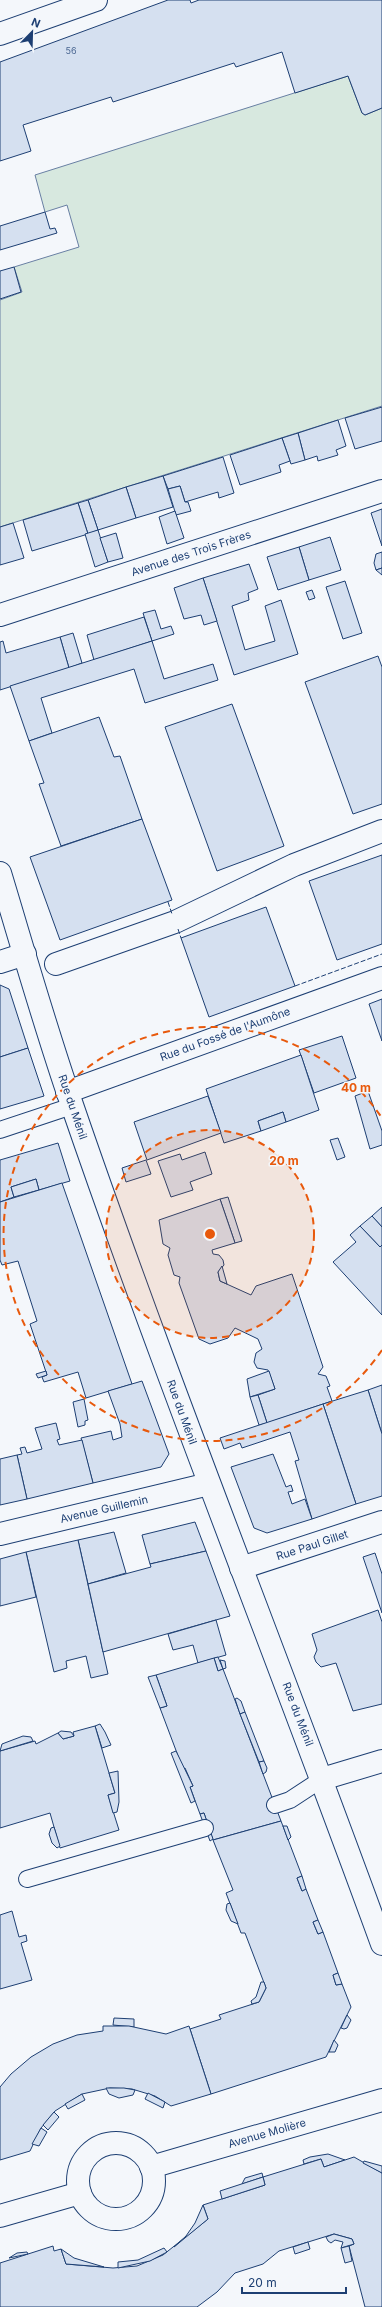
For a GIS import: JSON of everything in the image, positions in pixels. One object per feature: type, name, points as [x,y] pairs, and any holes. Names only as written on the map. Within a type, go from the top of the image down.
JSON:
[{"type":"street","points":[[0,34],[96,0]]},
{"type":"street","name":"Avenue des Trois Frères","points":[[0,615],[382,491]]},
{"type":"street","points":[[56,964],[175,922],[294,864],[382,831]]},
{"type":"street","name":"Rue du Ménil","points":[[0,873],[70,1099],[209,1484],[322,1779],[382,1944]]},
{"type":"street","points":[[0,962],[25,954]]},
{"type":"street","name":"Rue du Fossé de l'Aumône","points":[[70,1099],[382,978]]},
{"type":"street","name":"Avenue Guillemin","points":[[0,1534],[209,1484]]},
{"type":"street","name":"Rue Paul Gillet","points":[[241,1568],[382,1522]]},
{"type":"street","points":[[322,1779],[382,1761]]},
{"type":"street","name":"Avenue Molière","points":[[151,2167],[382,2100]]},
{"type":"street","points":[[112,2143],[128,2145],[145,2156],[151,2167],[154,2178],[151,2195],[145,2205],[133,2214],[119,2218],[105,2217],[95,2213],[86,2204],[80,2193],[78,2178],[83,2162],[91,2152],[101,2146],[112,2143]]},
{"type":"street","points":[[0,2216],[80,2193]]},
{"type":"lane","points":[[0,1130],[70,1099]]},
{"type":"lane","points":[[275,1805],[290,1800],[322,1779]]},
{"type":"lane","points":[[27,1879],[205,1828]]},
{"type":"shaded area","points":[[348,76],[362,113],[365,115],[382,108],[382,406],[0,527],[0,300],[22,292],[14,267],[79,247],[67,205],[45,212],[35,175]]},
{"type":"building","points":[[168,0],[190,0],[191,3],[199,0],[382,0],[382,108],[365,115],[362,113],[348,76],[295,93],[282,52],[236,67],[234,63],[113,102],[111,97],[23,125],[31,151],[0,161],[0,62]]},
{"type":"building","points":[[45,212],[50,229],[55,228],[57,233],[0,250],[0,226]]},
{"type":"building","points":[[14,267],[21,292],[0,299],[0,271]]},
{"type":"building","points":[[382,407],[382,441],[355,449],[345,418]]},
{"type":"building","points":[[338,420],[346,446],[336,450],[338,455],[318,461],[317,456],[305,460],[298,433]]},
{"type":"building","points":[[298,433],[305,460],[291,464],[282,438]]},
{"type":"building","points":[[282,438],[290,461],[279,465],[281,472],[240,485],[230,455]]},
{"type":"building","points":[[223,457],[234,493],[219,498],[218,492],[185,502],[180,486],[168,489],[163,476]]},
{"type":"building","points":[[163,476],[173,507],[136,518],[126,487]]},
{"type":"building","points":[[180,486],[185,502],[188,502],[191,511],[176,515],[168,489]]},
{"type":"building","points":[[126,487],[136,518],[98,530],[88,500]]},
{"type":"building","points":[[88,500],[98,530],[88,534],[78,503]]},
{"type":"building","points":[[78,503],[88,534],[32,551],[23,520]]},
{"type":"building","points":[[382,509],[382,546],[371,513]]},
{"type":"building","points":[[175,511],[184,538],[167,544],[159,517]]},
{"type":"building","points":[[13,523],[24,558],[0,565],[0,527]]},
{"type":"building","points":[[98,530],[108,562],[95,567],[85,534]]},
{"type":"building","points":[[116,533],[123,558],[108,562],[100,538]]},
{"type":"building","points":[[330,537],[341,570],[309,580],[299,547]]},
{"type":"building","points":[[299,547],[309,580],[278,590],[267,557]]},
{"type":"building","points":[[382,552],[382,568],[376,570],[374,563],[376,554]]},
{"type":"building","points":[[249,564],[258,589],[248,593],[249,600],[232,606],[245,650],[275,641],[265,606],[281,600],[298,654],[234,675],[203,578]]},
{"type":"building","points":[[382,568],[382,575],[376,570]]},
{"type":"building","points":[[203,578],[217,621],[204,625],[201,615],[184,619],[174,588]]},
{"type":"building","points":[[345,581],[362,633],[343,639],[326,587]]},
{"type":"building","points":[[312,590],[315,598],[309,600],[306,592]]},
{"type":"building","points":[[155,610],[161,629],[171,626],[174,634],[152,641],[143,613]]},
{"type":"building","points":[[144,617],[152,641],[94,660],[87,635]]},
{"type":"building","points":[[73,633],[82,663],[69,668],[60,637]]},
{"type":"building","points":[[60,637],[69,668],[0,690],[0,642],[3,641],[6,653]]},
{"type":"building","points":[[152,641],[164,679],[213,664],[218,680],[145,703],[134,669],[41,698],[52,733],[29,741],[10,686]]},
{"type":"building","points":[[378,656],[382,667],[382,804],[353,814],[305,682]]},
{"type":"building","points":[[232,704],[284,846],[217,871],[165,727]]},
{"type":"building","points":[[99,717],[114,757],[120,756],[142,819],[61,846],[39,784],[44,783],[29,741]]},
{"type":"building","points":[[142,819],[172,900],[60,940],[30,857]]},
{"type":"building","points":[[382,855],[382,944],[337,960],[309,881]]},
{"type":"building","points":[[266,907],[295,986],[209,1017],[181,938]]},
{"type":"building","points":[[0,985],[9,989],[28,1048],[0,1057]]},
{"type":"building","points":[[382,999],[382,1041],[369,1004]]},
{"type":"building","points":[[342,1036],[356,1078],[314,1093],[299,1050]]},
{"type":"building","points":[[28,1048],[44,1096],[0,1109],[0,1057]]},
{"type":"building","points":[[301,1055],[319,1110],[286,1122],[283,1112],[258,1121],[261,1131],[224,1143],[206,1089]]},
{"type":"building","points":[[368,1091],[382,1131],[382,1145],[370,1149],[355,1096]]},
{"type":"building","points":[[208,1096],[221,1133],[147,1160],[134,1122]]},
{"type":"building","points":[[283,1112],[286,1122],[261,1131],[258,1121]]},
{"type":"building","points":[[338,1138],[345,1157],[337,1160],[330,1140]]},
{"type":"building","points":[[58,1143],[70,1181],[39,1190],[36,1179],[11,1187],[14,1197],[0,1202],[0,1160]]},
{"type":"building","points":[[205,1152],[212,1174],[190,1182],[193,1190],[171,1197],[158,1161],[180,1154],[182,1160]]},
{"type":"building","points":[[146,1160],[151,1174],[126,1182],[122,1168]]},
{"type":"building","points":[[36,1179],[39,1190],[14,1197],[11,1187]]},
{"type":"building","points":[[62,1183],[132,1384],[86,1398],[78,1372],[44,1382],[42,1377],[47,1375],[30,1324],[37,1321],[18,1261],[2,1265],[0,1260],[0,1202]]},
{"type":"building","points":[[228,1197],[242,1241],[235,1243],[220,1199]]},
{"type":"building","points":[[220,1199],[235,1243],[212,1250],[213,1254],[219,1255],[223,1260],[224,1265],[218,1272],[220,1281],[251,1295],[256,1286],[292,1274],[323,1367],[318,1374],[326,1376],[330,1386],[327,1387],[332,1401],[267,1423],[258,1395],[275,1389],[268,1370],[257,1368],[254,1362],[256,1353],[262,1349],[258,1339],[235,1328],[228,1338],[210,1344],[199,1339],[179,1283],[180,1277],[174,1275],[168,1255],[170,1248],[163,1244],[159,1220]]},
{"type":"building","points":[[382,1207],[382,1227],[372,1216]]},
{"type":"building","points":[[372,1216],[382,1227],[382,1245],[380,1247],[360,1226]]},
{"type":"building","points":[[360,1226],[380,1247],[382,1245],[382,1315],[333,1262],[356,1242],[350,1235]]},
{"type":"building","points":[[222,1266],[227,1284],[220,1281],[218,1272]]},
{"type":"building","points":[[46,1371],[47,1375],[38,1378],[36,1374]]},
{"type":"building","points":[[269,1371],[275,1389],[250,1397],[247,1379]]},
{"type":"building","points":[[142,1381],[169,1454],[161,1467],[93,1483],[81,1438],[111,1431],[113,1440],[122,1437],[120,1424],[108,1391]]},
{"type":"building","points":[[382,1385],[382,1434],[368,1390]]},
{"type":"building","points":[[368,1390],[382,1434],[382,1496],[356,1504],[323,1404]]},
{"type":"building","points":[[258,1395],[267,1423],[259,1425],[250,1397]]},
{"type":"building","points":[[84,1399],[88,1420],[85,1421],[85,1425],[78,1427],[73,1402]]},
{"type":"building","points":[[323,1404],[356,1504],[312,1519],[295,1461],[299,1460],[290,1432],[242,1448],[240,1443],[224,1449],[220,1438]]},
{"type":"building","points":[[56,1423],[60,1439],[57,1440],[59,1445],[82,1440],[93,1483],[27,1499],[17,1455],[22,1454],[20,1448],[25,1447],[27,1453],[42,1449],[35,1428]]},
{"type":"building","points":[[273,1454],[286,1487],[291,1485],[293,1491],[288,1492],[292,1504],[305,1499],[312,1519],[267,1533],[254,1528],[231,1467]]},
{"type":"building","points":[[17,1455],[27,1499],[0,1505],[0,1459]]},
{"type":"building","points":[[195,1522],[206,1551],[150,1564],[142,1535]]},
{"type":"building","points":[[114,1532],[126,1573],[88,1584],[78,1540]]},
{"type":"building","points":[[78,1540],[108,1674],[91,1678],[86,1656],[66,1661],[67,1668],[54,1672],[26,1552]]},
{"type":"building","points":[[206,1551],[230,1616],[103,1652],[88,1584],[151,1567],[150,1564]]},
{"type":"building","points":[[26,1552],[36,1597],[0,1606],[0,1559]]},
{"type":"building","points":[[375,1553],[382,1574],[382,1613],[363,1557]]},
{"type":"building","points":[[378,1610],[382,1622],[382,1704],[353,1711],[336,1663],[321,1667],[316,1662],[314,1657],[317,1650],[312,1634]]},
{"type":"building","points":[[216,1620],[226,1655],[198,1663],[193,1645],[173,1650],[168,1634]]},
{"type":"building","points":[[218,1657],[223,1669],[218,1671],[214,1658]]},
{"type":"building","points":[[214,1658],[218,1671],[223,1669],[281,1821],[213,1840],[204,1813],[200,1814],[190,1787],[193,1786],[185,1768],[183,1769],[160,1708],[167,1706],[156,1675]]},
{"type":"building","points":[[220,1660],[225,1661],[226,1668],[223,1669]]},
{"type":"building","points":[[156,1675],[167,1706],[160,1708],[148,1677]]},
{"type":"building","points":[[237,1698],[241,1701],[245,1712],[240,1714],[235,1699]]},
{"type":"building","points":[[245,1712],[264,1761],[259,1762],[240,1714]]},
{"type":"building","points":[[100,1724],[111,1745],[102,1748],[95,1726]]},
{"type":"building","points":[[95,1726],[115,1793],[108,1795],[119,1830],[60,1848],[50,1813],[0,1828],[0,1751],[35,1741],[36,1744],[58,1733],[63,1739],[74,1736],[73,1732]]},
{"type":"building","points":[[61,1731],[71,1732],[74,1736],[63,1739],[58,1733]]},
{"type":"building","points":[[23,1736],[31,1737],[33,1741],[0,1751],[2,1744]]},
{"type":"building","points":[[176,1751],[193,1786],[190,1787],[195,1801],[191,1803],[171,1753]]},
{"type":"building","points":[[264,1761],[267,1768],[266,1772],[263,1774],[259,1762]]},
{"type":"building","points":[[118,1771],[119,1802],[117,1812],[113,1813],[108,1795],[115,1793],[109,1773]]},
{"type":"building","points":[[204,1813],[213,1839],[210,1841],[200,1814]]},
{"type":"building","points":[[281,1821],[302,1876],[297,1878],[302,1891],[306,1889],[318,1920],[313,1922],[318,1934],[323,1932],[338,1973],[333,1975],[336,1985],[342,1984],[351,2007],[326,2057],[211,2094],[190,2029],[221,2019],[219,2015],[259,2002],[266,1988],[245,1933],[241,1933],[226,1893],[233,1890],[213,1840]]},
{"type":"building","points":[[283,1826],[287,1826],[291,1837],[288,1840]]},
{"type":"building","points":[[54,1827],[60,1846],[57,1848],[52,1843],[49,1834],[51,1828]]},
{"type":"building","points":[[302,1876],[306,1889],[302,1891],[297,1878]]},
{"type":"building","points":[[230,1903],[238,1924],[231,1921],[226,1910],[227,1904]]},
{"type":"building","points":[[12,1911],[19,1937],[26,1935],[27,1941],[21,1943],[32,1980],[0,1989],[0,1915]]},
{"type":"building","points":[[318,1920],[323,1932],[318,1934],[313,1922]]},
{"type":"building","points":[[338,1973],[342,1984],[336,1985],[333,1975]]},
{"type":"building","points":[[261,1982],[264,1982],[266,1988],[259,2002],[252,2004],[251,2001],[256,1997]]},
{"type":"building","points":[[347,2015],[351,2020],[347,2028],[341,2028]]},
{"type":"building","points":[[114,2018],[134,2019],[134,2027],[113,2025]]},
{"type":"building","points":[[103,2026],[129,2026],[166,2034],[189,2026],[211,2094],[171,2106],[155,2096],[132,2089],[110,2088],[82,2094],[55,2111],[41,2128],[30,2151],[0,2160],[0,2087],[11,2074],[31,2057],[53,2044],[77,2035],[103,2031]]},
{"type":"building","points":[[334,2040],[338,2045],[335,2052],[329,2052]]},
{"type":"building","points":[[106,2088],[124,2088],[135,2090],[133,2095],[119,2098],[109,2094]]},
{"type":"building","points":[[148,2093],[165,2102],[163,2108],[145,2099]]},
{"type":"building","points":[[82,2094],[85,2100],[68,2109],[65,2104]]},
{"type":"building","points":[[54,2112],[59,2117],[48,2130],[43,2125]]},
{"type":"building","points":[[41,2128],[47,2132],[39,2146],[32,2144]]},
{"type":"building","points":[[328,2154],[345,2160],[324,2167],[321,2159],[304,2164],[303,2160],[310,2157]]},
{"type":"building","points":[[354,2157],[382,2173],[382,2307],[365,2307],[349,2246],[354,2244],[352,2239],[334,2234],[279,2251],[263,2264],[235,2273],[217,2292],[197,2307],[0,2307],[0,2263],[53,2246],[54,2251],[61,2249],[66,2264],[113,2268],[137,2266],[163,2255],[208,2219],[203,2205],[265,2185],[263,2177],[321,2159],[324,2167]]},
{"type":"building","points":[[364,2161],[382,2166],[382,2173],[363,2163]]},
{"type":"building","points":[[262,2173],[263,2177],[242,2184],[245,2178]]},
{"type":"building","points":[[263,2177],[265,2185],[222,2199],[220,2191]]},
{"type":"building","points":[[203,2205],[208,2219],[174,2247],[186,2236],[195,2223]]},
{"type":"building","points":[[334,2234],[352,2239],[354,2244],[341,2248],[343,2242],[335,2240],[331,2243],[326,2237]]},
{"type":"building","points":[[308,2242],[310,2249],[295,2254],[293,2247]]},
{"type":"building","points":[[349,2246],[352,2261],[345,2263],[341,2248]]},
{"type":"building","points":[[164,2248],[167,2252],[150,2261],[118,2268],[118,2262],[138,2260]]},
{"type":"building","points":[[61,2249],[74,2258],[104,2267],[66,2264]]},
{"type":"building","points":[[27,2252],[28,2254],[9,2258],[17,2253]]},
{"type":"fence","points":[[168,902],[172,914]]},
{"type":"fence","points":[[178,929],[181,938]]},
{"type":"fence","points":[[295,986],[382,954]]}]
